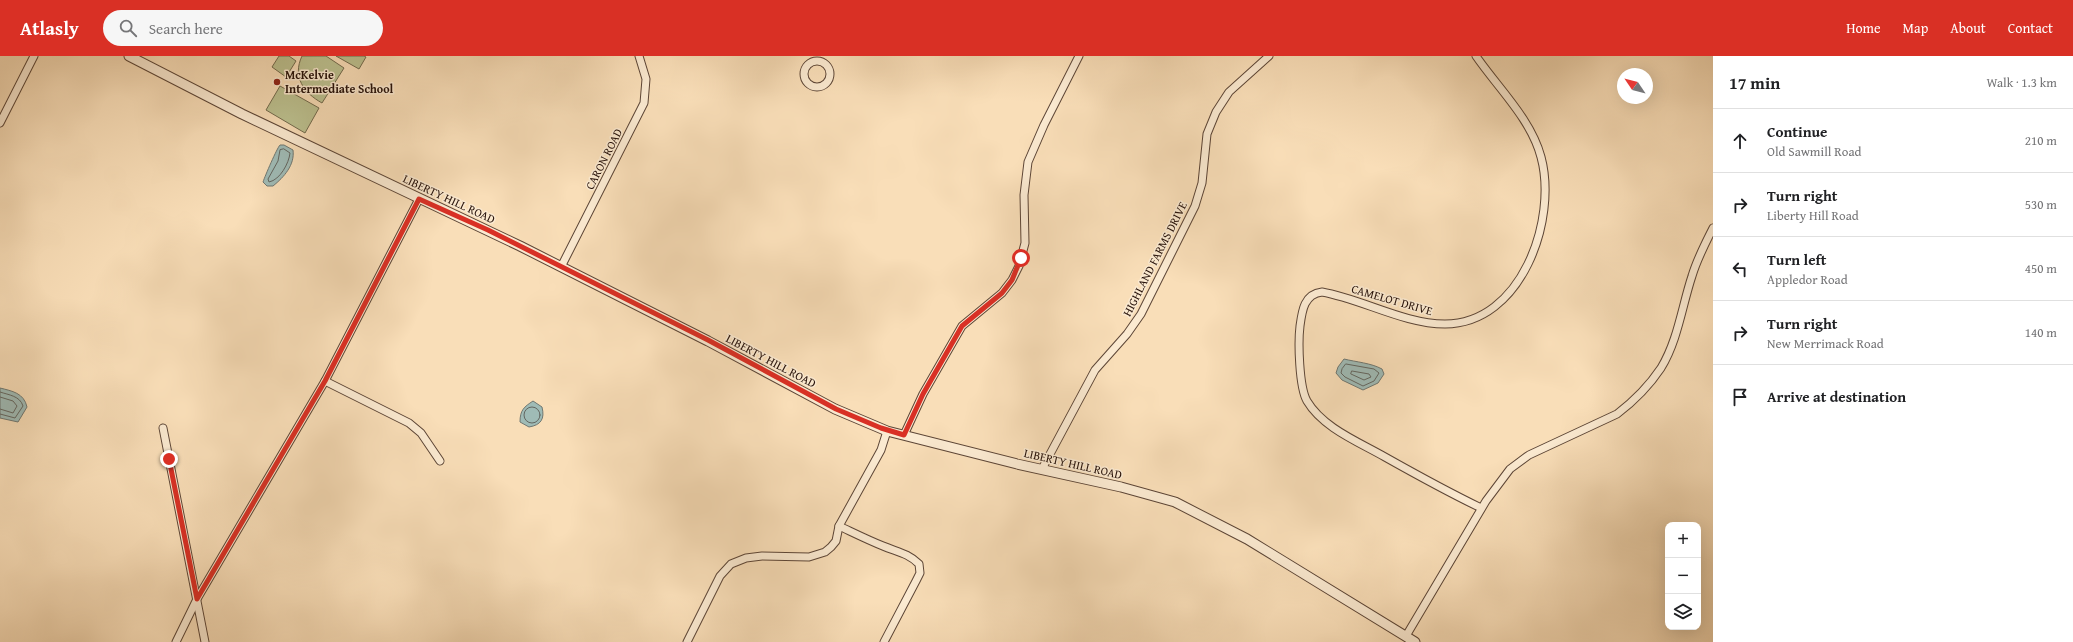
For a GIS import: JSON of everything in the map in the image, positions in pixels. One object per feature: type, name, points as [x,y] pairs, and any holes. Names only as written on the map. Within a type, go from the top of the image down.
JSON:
[{"type":"street","points":[[0,123],[34,56]]},
{"type":"street","name":"LIBERTY HILL ROAD","points":[[129,56],[248,117],[419,199],[477,225],[708,340],[836,409],[888,431],[1042,469],[1121,486],[1175,502],[1197,512],[1295,567],[1415,642]]},
{"type":"street","name":"CARON ROAD","points":[[561,267],[644,103],[646,79],[639,56]]},
{"type":"street","points":[[904,435],[923,394],[962,326],[1002,293],[1012,280],[1019,266],[1025,243],[1024,195],[1028,162],[1044,125],[1079,56]]},
{"type":"street","name":"HIGHLAND FARMS DRIVE","points":[[1042,469],[1095,370],[1128,334],[1141,314],[1196,206],[1202,182],[1206,134],[1216,112],[1229,92],[1269,56]]},
{"type":"street","name":"CAMELOT DRIVE","points":[[1476,56],[1532,134],[1541,157],[1545,181],[1545,205],[1541,228],[1534,252],[1523,273],[1509,293],[1490,309],[1469,320],[1445,324],[1422,322],[1322,292],[1314,293],[1308,298],[1302,313],[1300,329],[1301,385],[1306,400],[1316,413],[1341,432],[1438,487],[1481,508]]},
{"type":"street","points":[[176,642],[197,599],[325,381],[419,199]]},
{"type":"street","points":[[1406,636],[1481,508],[1510,469],[1524,459],[1551,444],[1617,414],[1630,404],[1647,387],[1661,367],[1672,345],[1700,253],[1713,228]]},
{"type":"street","points":[[325,381],[409,423],[421,433],[440,460]]},
{"type":"street","points":[[162,428],[206,642]]},
{"type":"street","points":[[686,642],[720,576],[731,564],[746,558],[762,556],[802,557],[817,555],[825,552],[836,541],[840,526],[880,450],[888,431]]},
{"type":"street","points":[[840,526],[884,547],[901,551],[911,556],[919,564],[920,573],[884,642]]},
{"type":"green space","points":[[279,56],[289,56],[296,61],[286,77],[272,67]]},
{"type":"green space","points":[[302,56],[326,56],[344,68],[322,103],[305,89],[299,77],[299,64]]},
{"type":"green space","points":[[336,56],[364,56],[366,57],[359,69]]},
{"type":"green space","points":[[280,86],[319,108],[305,133],[266,110]]},
{"type":"water","points":[[280,145],[284,145],[293,150],[292,161],[288,170],[281,179],[273,186],[267,186],[263,182]]},
{"type":"water","points":[[1344,359],[1378,367],[1382,369],[1384,374],[1378,383],[1363,390],[1342,380],[1336,373],[1338,367]]},
{"type":"water","points":[[0,388],[17,393],[25,402],[27,407],[18,422],[0,418]]},
{"type":"water","points":[[533,401],[542,407],[543,415],[541,421],[537,425],[529,427],[520,422],[520,418],[523,409]]},
{"type":"place","name":"McKelvie Intermediate School","points":[[277,82]]},
{"type":"route","points":[[169,459],[197,599],[325,381],[419,199],[488,230],[708,340],[836,409],[888,431],[904,435],[923,394],[962,326],[1008,287],[1019,266],[1021,258]]}]
